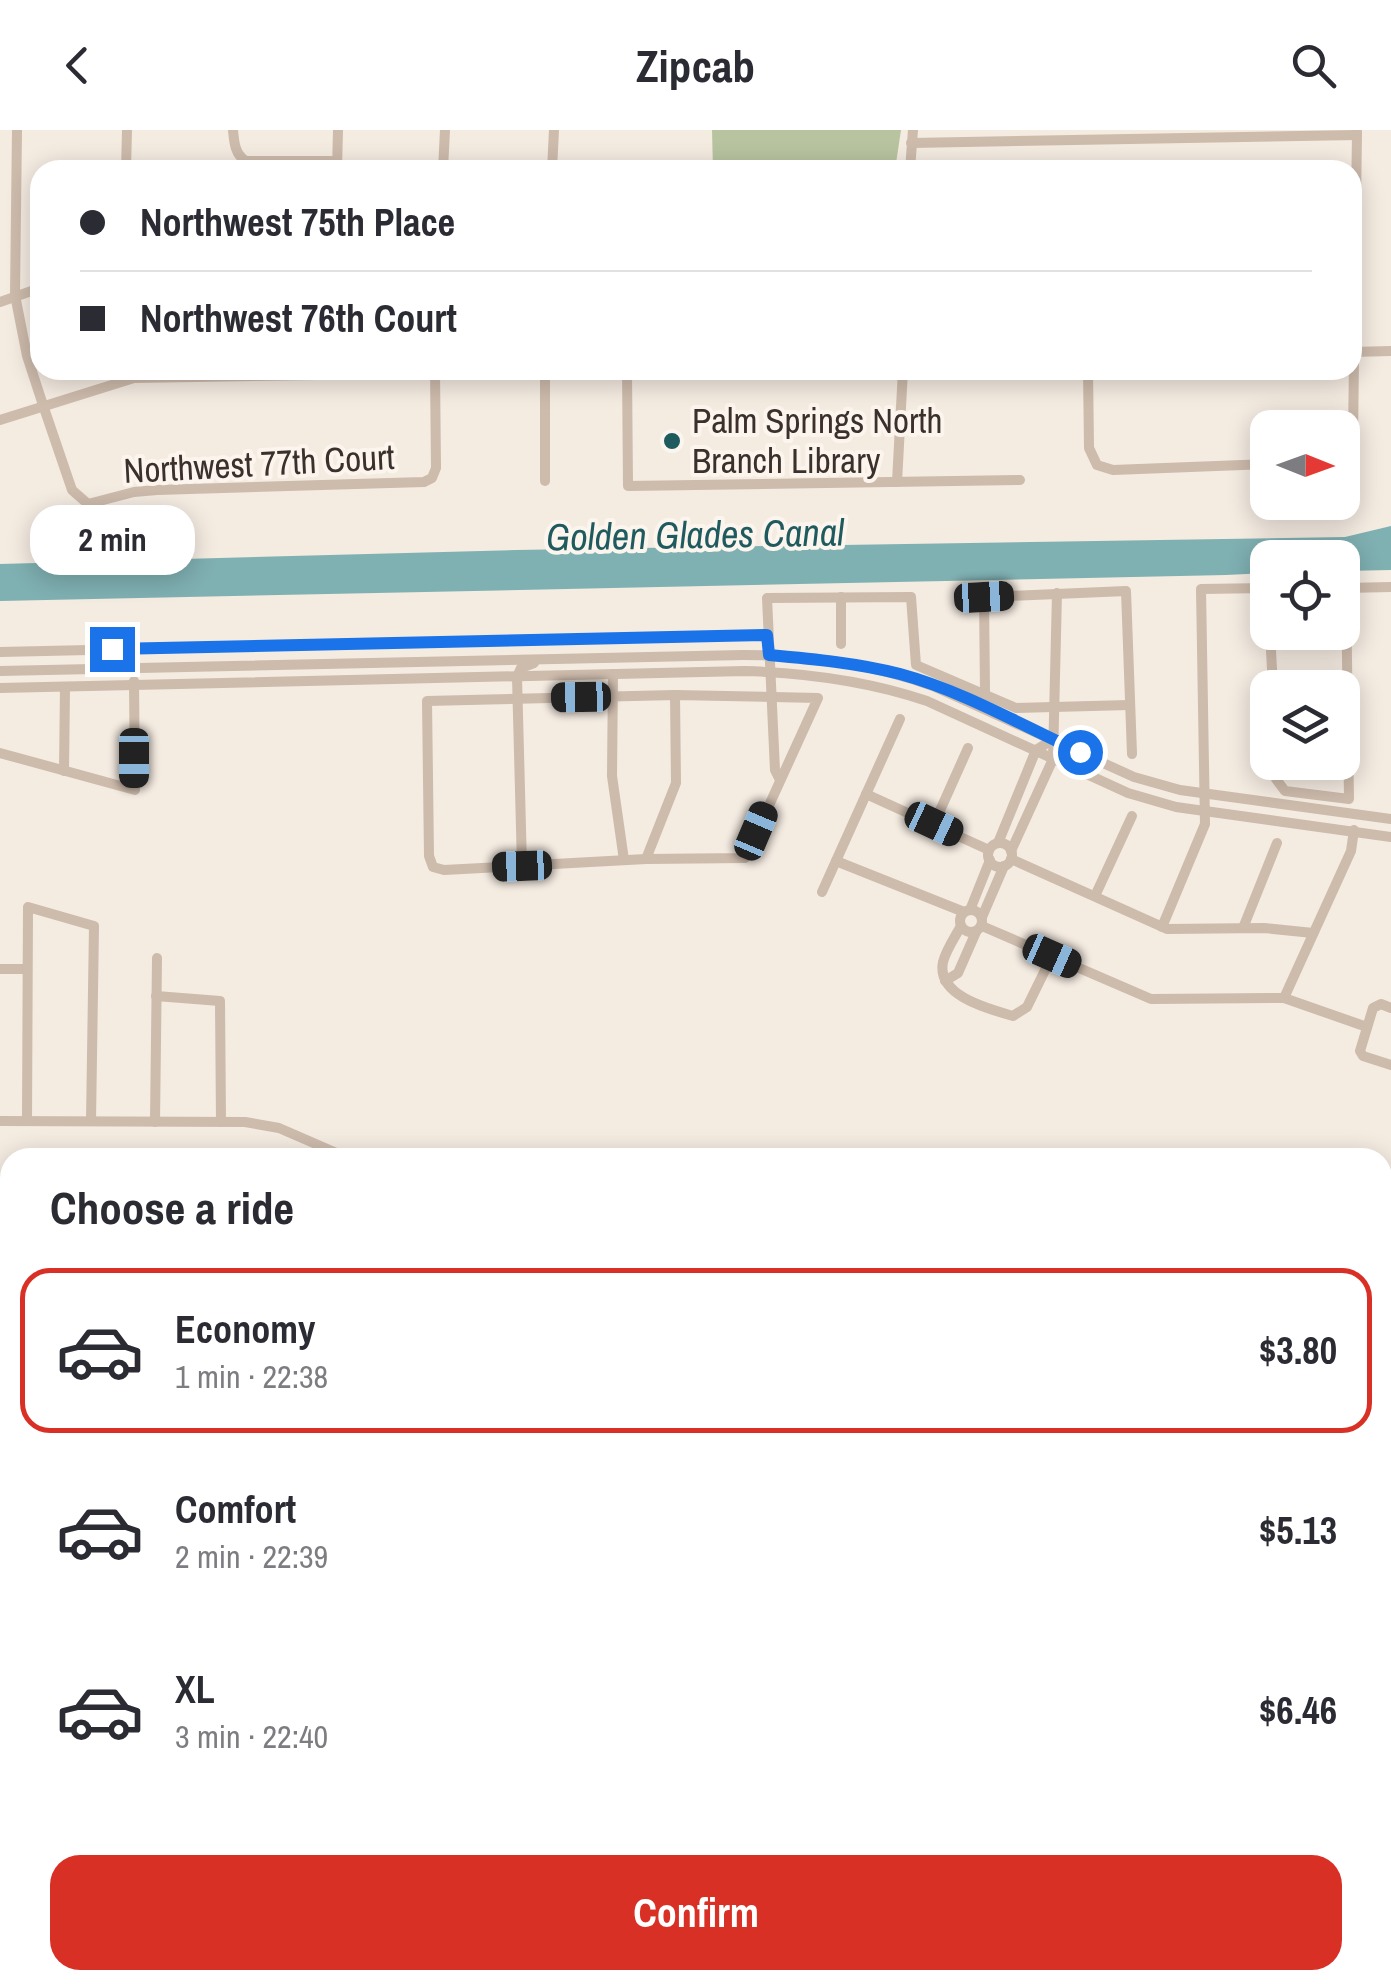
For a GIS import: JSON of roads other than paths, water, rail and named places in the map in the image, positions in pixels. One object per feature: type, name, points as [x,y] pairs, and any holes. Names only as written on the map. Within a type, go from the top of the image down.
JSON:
[{"type":"street","points":[[17,130],[16,295],[30,362]]},
{"type":"street","points":[[126,160],[127,130]]},
{"type":"street","points":[[233,130],[240,158],[248,160]]},
{"type":"street","points":[[337,160],[338,130]]},
{"type":"street","points":[[443,160],[444,130]]},
{"type":"street","points":[[552,160],[554,130]]},
{"type":"street","points":[[910,160],[914,130]]},
{"type":"street","points":[[911,143],[1357,132],[1356,160]]},
{"type":"street","points":[[0,302],[30,291]]},
{"type":"street","points":[[1362,352],[1391,351]]},
{"type":"street","points":[[36,380],[43,404]]},
{"type":"street","points":[[0,420],[127,380]]},
{"type":"street","name":"Northwest 77th Court","points":[[43,404],[72,490],[88,504],[134,492],[409,485],[432,478],[436,468],[435,380]]},
{"type":"street","points":[[545,380],[545,481]]},
{"type":"street","points":[[628,380],[628,486],[1020,480]]},
{"type":"street","points":[[897,482],[902,380]]},
{"type":"street","points":[[1088,380],[1089,448],[1098,465],[1113,470],[1250,465]]},
{"type":"street","points":[[1353,380],[1354,410]]},
{"type":"street","points":[[1347,670],[1346,588],[1391,587]]},
{"type":"street","points":[[1162,927],[1205,824],[1201,589],[1250,590]]},
{"type":"street","points":[[985,692],[984,597],[1126,591],[1132,754]]},
{"type":"street","points":[[946,981],[958,973],[1054,759],[1057,593]]},
{"type":"street","points":[[841,597],[841,644]]},
{"type":"street","points":[[779,778],[775,770],[770,695],[768,598],[911,597],[916,666],[1016,708],[1128,705]]},
{"type":"street","points":[[0,652],[767,635]]},
{"type":"street","points":[[410,641],[410,679]]},
{"type":"street","points":[[0,672],[769,655],[842,662],[902,675],[1134,776],[1205,795],[1391,819]]},
{"type":"street","points":[[522,866],[516,676],[522,668],[544,659]]},
{"type":"street","points":[[0,753],[134,790],[134,668]]},
{"type":"street","points":[[0,688],[770,672],[839,678],[898,691],[1128,792],[1205,814],[1391,836]]},
{"type":"street","points":[[613,674],[612,776],[624,860]]},
{"type":"street","points":[[64,687],[64,771]]},
{"type":"street","points":[[646,859],[676,782],[675,695]]},
{"type":"street","points":[[770,695],[818,698],[745,858],[433,867],[428,856],[427,702],[770,695]]},
{"type":"street","points":[[822,892],[900,718]]},
{"type":"street","points":[[1052,740],[1036,750],[942,964],[946,981],[961,996],[1012,1016],[1027,1007],[1052,956]]},
{"type":"street","points":[[934,824],[968,748]]},
{"type":"street","points":[[1278,780],[1278,786],[1285,790],[1349,799],[1349,780]]},
{"type":"street","points":[[866,794],[992,851]]},
{"type":"street","points":[[1095,896],[1132,816]]},
{"type":"street","points":[[1284,998],[1351,851],[1354,830]]},
{"type":"street","points":[[992,851],[1004,844],[1009,859],[1162,927],[1313,933]]},
{"type":"street","points":[[1243,928],[1277,844]]},
{"type":"street","points":[[992,851],[996,866],[1009,859]]},
{"type":"street","points":[[836,861],[967,911],[977,911],[980,925]]},
{"type":"street","points":[[27,1121],[28,907],[94,926],[91,1122]]},
{"type":"street","points":[[961,926],[964,931],[980,925],[1151,1000],[1284,998],[1367,1028]]},
{"type":"street","points":[[154,1122],[157,958]]},
{"type":"street","points":[[0,969],[27,969]]},
{"type":"street","points":[[156,996],[220,1001],[221,1122]]},
{"type":"street","points":[[1391,1008],[1381,1004],[1374,1008],[1361,1054],[1391,1065]]},
{"type":"street","points":[[0,1121],[221,1122],[279,1128],[325,1148]]},
{"type":"water","points":[[1391,526],[1391,570],[1360,571],[1360,540],[1250,540],[1250,574],[0,601],[0,564],[516,550],[1345,537]]},
{"type":"place","name":"Palm Springs North Branch Library","points":[[672,441]]},
{"type":"water label","name":"Golden Glades Canal","points":[[695,535]]}]
